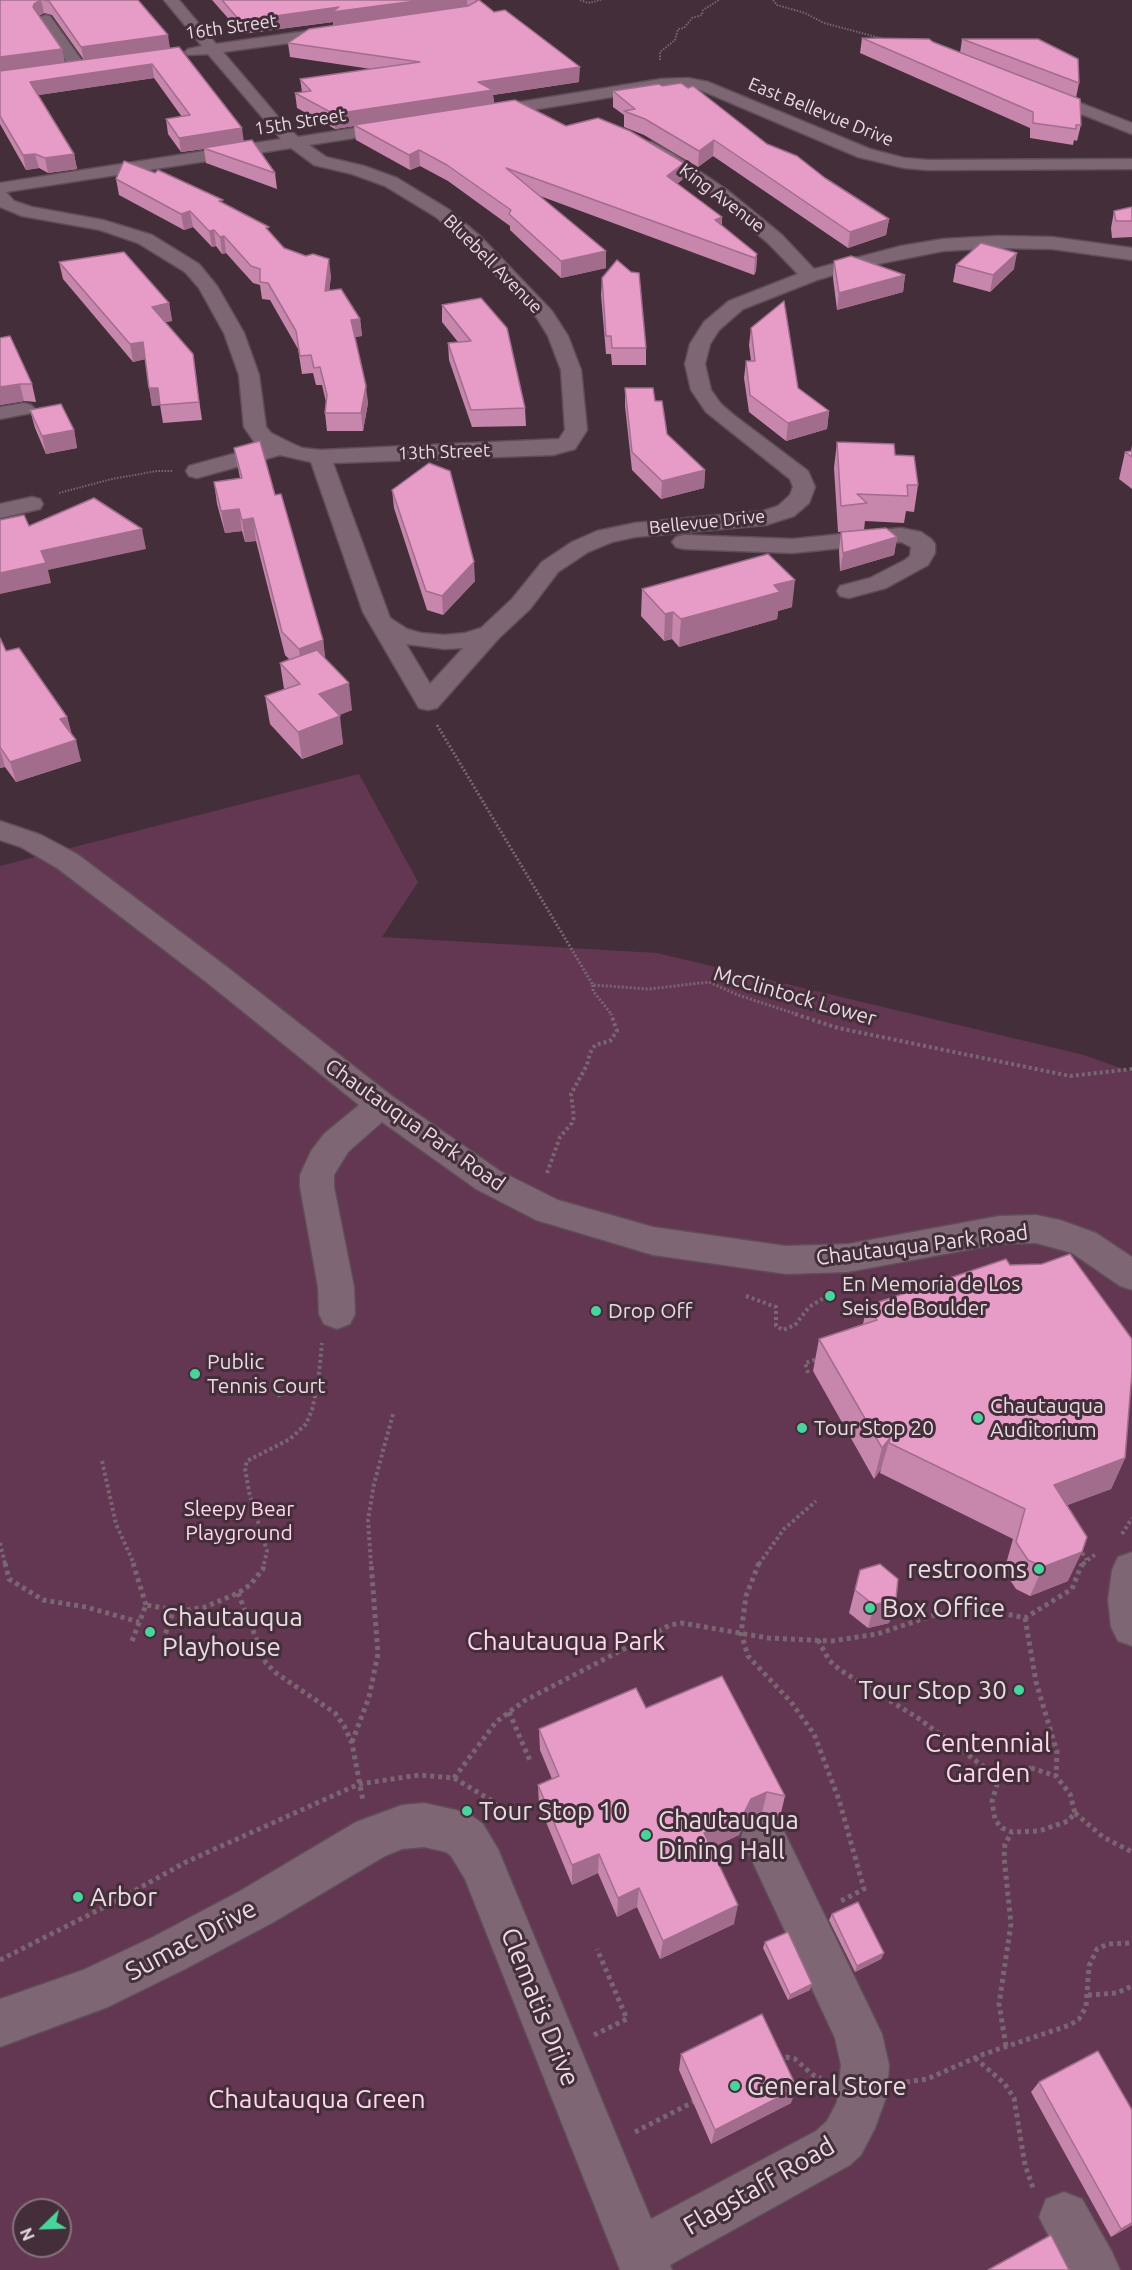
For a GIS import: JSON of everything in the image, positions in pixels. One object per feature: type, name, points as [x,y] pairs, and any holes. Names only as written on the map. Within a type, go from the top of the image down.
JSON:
[{"type":"street","name":"Bluebell Avenue","points":[[171,0],[279,129],[294,142],[320,161],[358,170],[391,182],[442,213],[474,240],[545,315],[558,336],[571,370],[576,430],[567,444]]},
{"type":"street","points":[[45,19],[84,67],[56,71]]},
{"type":"street","name":"16th Street","points":[[179,54],[352,30]]},
{"type":"street","name":"East Bellevue Drive","points":[[608,93],[678,82],[702,85],[864,153],[893,161],[928,165],[1128,162]]},
{"type":"street","points":[[1023,86],[1132,129]]},
{"type":"street","points":[[467,116],[608,93]]},
{"type":"street","points":[[559,101],[579,117]]},
{"type":"street","name":"15th Street","points":[[0,188],[421,123]]},
{"type":"street","name":"King Avenue","points":[[627,137],[668,158],[721,194],[775,239],[810,276]]},
{"type":"street","points":[[0,196],[8,205],[28,212],[103,225],[145,239],[192,268],[207,286],[234,333],[249,375],[255,427],[263,438],[281,447]]},
{"type":"street","name":"Bellevue Drive","points":[[380,622],[398,634],[420,640],[444,642],[468,640],[490,633],[521,604],[558,560],[605,536],[635,530],[766,518],[786,511],[801,498],[804,487],[800,476],[727,421],[713,408],[700,390],[695,364],[700,344],[711,326],[736,305],[810,276],[901,252],[997,242],[1053,243],[1132,254]]},
{"type":"street","points":[[0,413],[24,409]]},
{"type":"street","name":"13th Street","points":[[281,447],[297,453],[320,457],[553,448],[567,444]]},
{"type":"street","points":[[197,471],[281,447]]},
{"type":"street","points":[[320,457],[375,612],[428,702],[490,633]]},
{"type":"street","points":[[0,511],[32,504]]},
{"type":"street","points":[[635,530],[663,540],[724,544],[793,546],[902,535],[913,537],[922,544],[923,553],[920,560],[913,565],[878,583],[849,591]]},
{"type":"street","name":"Chautauqua Park Road","points":[[0,830],[43,846],[84,873],[381,1105],[479,1174],[532,1203],[577,1221],[653,1241],[786,1260],[848,1258],[999,1230],[1036,1229],[1060,1233],[1084,1243],[1132,1276]]},
{"type":"street","points":[[330,1328],[336,1287],[316,1187],[317,1175],[323,1160],[336,1143],[381,1105]]},
{"type":"street","points":[[1132,1570],[1128,1600],[1132,1627]]},
{"type":"street","name":"Clematis Drive","points":[[372,1838],[402,1827],[424,1825],[456,1832],[467,1840],[482,1865],[643,2262]]},
{"type":"street","name":"Flagstaff Road","points":[[643,2262],[832,2148],[851,2127],[858,2111],[865,2082],[863,2050],[852,2019],[763,1837]]},
{"type":"street","name":"Sumac Drive","points":[[0,2023],[57,2004],[149,1963],[256,1907],[372,1838]]},
{"type":"street","points":[[1064,2217],[1094,2270]]},
{"type":"path","points":[[580,0],[588,3],[601,0]]},
{"type":"path","points":[[608,93],[628,77],[661,60],[660,52],[675,40],[678,29],[684,28],[692,18],[702,15],[703,10],[719,0]]},
{"type":"path","points":[[773,0],[777,5],[805,13],[825,23],[871,37],[890,40]]},
{"type":"path","points":[[32,504],[73,488],[123,477],[157,471],[197,471]]},
{"type":"path","points":[[428,702],[439,733],[593,985],[593,991],[613,1017],[618,1031],[610,1041],[595,1046],[590,1053],[587,1065],[571,1094],[574,1117],[572,1123],[560,1137],[549,1170],[532,1203]]},
{"type":"path","name":"McClintock Lower","points":[[593,985],[649,989],[709,982],[738,995],[838,1028],[1070,1076],[1132,1069]]},
{"type":"path","points":[[908,1282],[921,1301]]},
{"type":"path","points":[[746,1296],[776,1307],[776,1326],[783,1330],[795,1325],[804,1311],[819,1300],[841,1290]]},
{"type":"path","points":[[147,1605],[174,1610],[205,1607],[238,1593],[258,1576],[267,1560],[264,1539],[245,1477],[247,1461],[299,1432],[312,1410],[330,1328]]},
{"type":"path","points":[[808,1373],[805,1363],[826,1354]]},
{"type":"path","points":[[275,1391],[277,1396],[318,1383]]},
{"type":"path","points":[[352,1743],[369,1697],[378,1654],[368,1520],[374,1484],[393,1414]]},
{"type":"path","points":[[102,1461],[116,1524],[136,1569],[147,1605],[132,1641]]},
{"type":"path","points":[[803,1919],[864,1889],[839,1800],[814,1734],[791,1702],[748,1656],[741,1634],[746,1596],[760,1562],[784,1529],[816,1501]]},
{"type":"path","points":[[454,1778],[496,1722],[509,1712],[545,1688],[670,1625],[682,1623],[741,1634],[818,1640],[859,1638],[877,1634],[965,1605],[1025,1618],[1072,1589],[1081,1566],[1087,1560],[1074,1541]]},
{"type":"path","points":[[0,1543],[9,1579],[43,1600],[86,1608],[139,1622]]},
{"type":"path","points":[[238,1593],[266,1663],[276,1673],[335,1713],[352,1743],[372,1838]]},
{"type":"path","points":[[163,1641],[174,1610]]},
{"type":"path","points":[[1025,1618],[1040,1702],[1057,1752],[1056,1776]]},
{"type":"path","points":[[818,1640],[829,1660],[840,1670],[918,1719],[999,1778]]},
{"type":"path","points":[[509,1712],[531,1763]]},
{"type":"path","points":[[1075,1813],[1068,1821],[1039,1831],[1012,1832],[1002,1828],[992,1810],[992,1801],[999,1778],[1007,1773],[1031,1768],[1056,1776],[1070,1794],[1075,1813],[1103,1837],[1132,1852]]},
{"type":"path","points":[[0,1960],[116,1901],[186,1862],[359,1784]]},
{"type":"path","points":[[1006,2046],[999,2004],[1011,1924],[1004,1857],[1005,1844],[1012,1832]]},
{"type":"path","points":[[772,2061],[786,2057],[795,2060],[813,2075],[825,2080],[914,2082],[945,2072],[1006,2046],[1040,2037],[1079,2019],[1086,2007],[1089,1966],[1097,1949],[1108,1944],[1132,1943]]},
{"type":"path","points":[[558,2052],[627,2019],[597,1949]]},
{"type":"path","points":[[1088,1995],[1116,1993],[1132,1986]]},
{"type":"path","points":[[975,2058],[1004,2083],[1014,2098],[1029,2181],[1047,2204],[1064,2217]]},
{"type":"path","points":[[598,2151],[693,2102]]},
{"type":"green space","name":"Chautauqua Park","points":[[359,774],[418,882],[382,937],[657,953],[1084,1055],[1132,1072],[1132,2270],[0,2270],[0,866]]},
{"type":"building","points":[[0,0],[41,0],[33,7],[62,49],[0,57]]},
{"type":"building","points":[[43,0],[138,0],[168,35],[81,47],[49,1]]},
{"type":"building","points":[[222,0],[423,0],[332,12],[339,7],[240,21]]},
{"type":"building","points":[[476,0],[494,12],[505,10],[580,67],[478,82],[493,90],[334,114],[295,93],[311,91],[300,79],[420,62],[288,43],[309,29],[468,6]]},
{"type":"building","points":[[862,38],[929,39],[1080,99],[1081,125],[1076,125],[1076,129],[1033,123],[1033,112]]},
{"type":"building","points":[[962,39],[1038,39],[1078,59],[1079,83]]},
{"type":"building","points":[[179,47],[242,128],[179,138],[166,119],[190,115],[152,64],[30,82],[74,154],[45,158],[35,154],[23,155],[0,116],[0,71]]},
{"type":"building","points":[[681,83],[688,88],[693,86],[767,144],[797,156],[825,178],[889,219],[850,232],[714,140],[699,151],[645,119],[624,111],[635,109],[613,91]]},
{"type":"building","points":[[515,100],[566,126],[598,118],[630,131],[684,163],[667,176],[722,217],[715,220],[757,254],[755,258],[506,168],[606,251],[561,261],[509,214],[511,210],[447,165],[419,150],[409,155],[354,125]]},
{"type":"building","points":[[252,140],[275,173],[203,148]]},
{"type":"building","points":[[124,161],[155,173],[158,170],[223,200],[219,201],[269,227],[266,228],[284,248],[306,256],[313,254],[329,259],[325,291],[341,289],[360,319],[351,320],[366,386],[361,413],[325,413],[327,395],[320,367],[314,368],[311,355],[300,356],[296,331],[268,283],[260,282],[260,269],[251,266],[224,236],[220,237],[214,230],[209,231],[190,211],[181,214],[116,179]]},
{"type":"building","points":[[1132,207],[1132,221],[1116,221],[1114,211]]},
{"type":"building","points":[[981,243],[1017,253],[993,275],[956,265]]},
{"type":"building","points":[[124,252],[169,303],[152,307],[193,354],[199,402],[160,405],[158,388],[149,388],[143,342],[130,344],[59,262]]},
{"type":"building","points":[[851,256],[905,275],[839,293],[834,261]]},
{"type":"building","points":[[617,260],[631,272],[639,273],[646,348],[612,348],[611,336],[606,336],[602,278]]},
{"type":"building","points":[[481,298],[507,328],[525,408],[471,410],[448,343],[471,341],[442,305]]},
{"type":"building","points":[[784,301],[798,388],[829,411],[788,423],[750,395],[746,361],[755,361],[751,328]]},
{"type":"building","points":[[10,336],[32,384],[0,387],[0,338]]},
{"type":"building","points":[[625,388],[653,388],[655,401],[662,401],[667,434],[705,470],[662,481],[632,452]]},
{"type":"building","points":[[61,404],[74,430],[42,436],[30,410]]},
{"type":"building","points":[[260,441],[275,495],[281,494],[323,640],[299,649],[282,632],[253,518],[242,520],[239,509],[221,511],[214,482],[242,478],[234,448]]},
{"type":"building","points":[[837,442],[894,444],[895,455],[914,456],[918,485],[907,485],[908,496],[857,494],[867,503],[841,506]]},
{"type":"building","points":[[429,463],[450,471],[474,562],[442,596],[426,591],[392,490]]},
{"type":"building","points":[[94,498],[142,529],[41,551],[46,563],[0,573],[0,520],[24,515],[29,526]]},
{"type":"building","points":[[886,528],[897,537],[843,553],[841,532]]},
{"type":"building","points":[[768,554],[795,580],[774,585],[780,592],[681,619],[673,612],[665,614],[642,589]]},
{"type":"building","points":[[0,638],[6,651],[19,648],[67,717],[60,719],[76,740],[10,762],[0,747]]},
{"type":"building","points":[[317,650],[349,683],[319,694],[340,716],[298,732],[265,696],[300,684],[280,663]]},
{"type":"building","name":"Chautauqua Auditorium","points":[[1070,1254],[1132,1339],[1132,1372],[1125,1458],[1054,1485],[1087,1537],[1082,1552],[1043,1567],[1028,1560],[1016,1542],[1025,1509],[889,1443],[890,1438],[882,1448],[819,1339],[877,1320],[867,1306],[1006,1259],[1010,1265],[1042,1264]]},
{"type":"building","points":[[880,1564],[898,1579],[896,1599],[874,1605],[855,1590],[860,1570]]},
{"type":"building","name":"Chautauqua Dining Hall","points":[[722,1676],[785,1796],[767,1792],[751,1799],[743,1815],[704,1833],[738,1905],[663,1941],[639,1888],[618,1898],[599,1854],[572,1865],[538,1785],[559,1776],[539,1729],[636,1688],[646,1708]]},
{"type":"building","points":[[858,1902],[884,1953],[857,1966],[832,1914]]},
{"type":"building","points":[[788,1932],[812,1984],[790,1995],[765,1942]]},
{"type":"building","name":"General Store","points":[[762,2014],[797,2088],[715,2130],[681,2054]]},
{"type":"building","points":[[1098,2051],[1132,2110],[1132,2223],[1121,2229],[1039,2082]]},
{"type":"building","points":[[1051,2235],[1069,2270],[988,2270]]},
{"type":"place","name":"En Memoria de Los Seis de Boulder","points":[[830,1296]]},
{"type":"place","name":"Drop Off","points":[[596,1311]]},
{"type":"place","name":"Public Tennis Court","points":[[195,1374]]},
{"type":"place","name":"Chautauqua Auditorium","points":[[978,1418]]},
{"type":"place","name":"Tour Stop 20","points":[[802,1428]]},
{"type":"place","name":"restrooms","points":[[1039,1569]]},
{"type":"place","name":"Box Office","points":[[870,1608]]},
{"type":"place","name":"Chautauqua Playhouse","points":[[150,1632]]},
{"type":"place","name":"Tour Stop 30","points":[[1019,1690]]},
{"type":"place","name":"Tour Stop 10","points":[[467,1811]]},
{"type":"place","name":"Chautauqua Dining Hall","points":[[646,1835]]},
{"type":"place","name":"Arbor","points":[[78,1897]]},
{"type":"place","name":"General Store","points":[[735,2086]]},
{"type":"park label","name":"Sleepy Bear Playground","points":[[239,1521]]},
{"type":"park label","name":"Centennial Garden","points":[[988,1758]]},
{"type":"park label","name":"Chautauqua Green","points":[[317,2099]]}]
